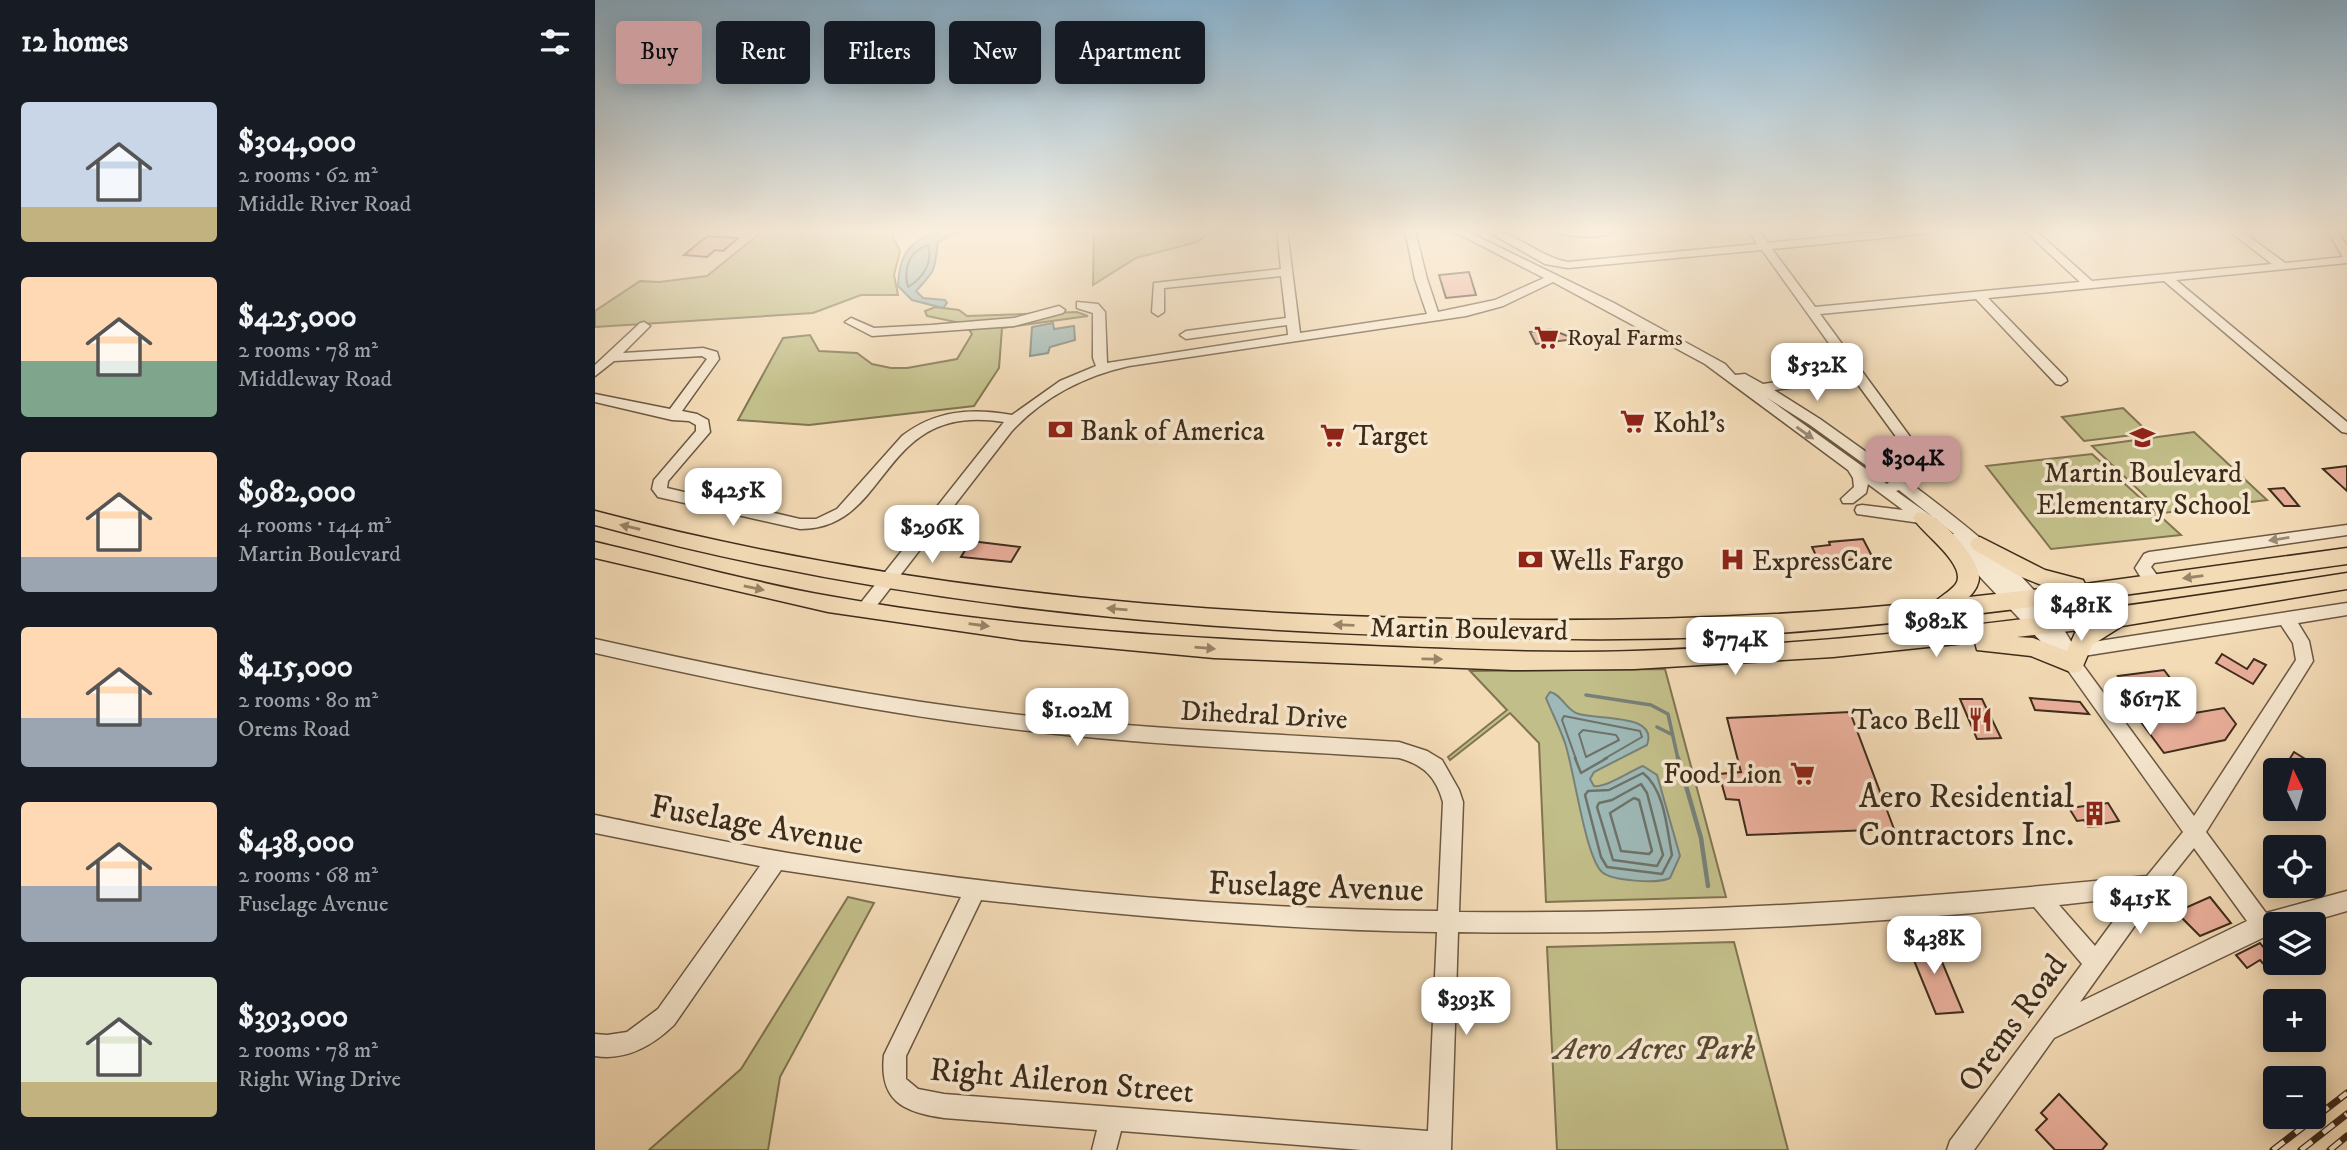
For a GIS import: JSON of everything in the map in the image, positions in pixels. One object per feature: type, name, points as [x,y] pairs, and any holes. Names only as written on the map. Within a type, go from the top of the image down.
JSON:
[{"type":"main road","name":"Martin Boulevard","points":[[595,518],[736,551],[968,593],[1102,608],[1310,624],[1411,628],[1632,629],[1760,625],[2021,599],[2103,589],[2149,575],[2347,556]]},
{"type":"main road","points":[[1923,518],[1966,565],[1970,578],[1967,587],[1952,596],[1943,608]]},
{"type":"main road","points":[[1980,544],[2054,583],[2103,589]]},
{"type":"main road","name":"Martin Boulevard","points":[[595,550],[738,584],[865,609],[1096,639],[1214,649],[1512,661],[1635,660],[1833,648],[2122,617],[2347,581]]},
{"type":"main road","points":[[1833,648],[2018,644],[2075,657],[2083,639],[2091,632],[2122,617]]},
{"type":"street","points":[[1158,312],[1158,285],[1171,284]]},
{"type":"street","points":[[1287,284],[1294,338]]},
{"type":"street","points":[[1423,284],[1434,317]]},
{"type":"street","points":[[865,609],[1011,425],[1040,399],[1103,368],[1180,353],[1434,317],[1499,303],[1540,284]]},
{"type":"street","points":[[1563,284],[1762,388],[1833,434],[1893,486],[1923,518],[2021,599]]},
{"type":"street","points":[[1794,284],[1923,464],[1921,471],[1893,486]]},
{"type":"street","points":[[1814,311],[2092,284]]},
{"type":"street","points":[[2174,284],[2345,427]]},
{"type":"street","points":[[1979,295],[2061,381]]},
{"type":"street","points":[[1081,306],[1094,307],[1099,312],[1099,358],[1103,368]]},
{"type":"street","points":[[851,322],[872,332],[931,329],[1014,322],[1059,310]]},
{"type":"street","points":[[1186,335],[1292,321]]},
{"type":"street","points":[[595,372],[644,326]]},
{"type":"street","points":[[613,357],[703,352],[713,355],[713,359],[672,416]]},
{"type":"street","points":[[1711,363],[1854,468],[1893,486],[1980,544],[2021,599],[2075,657],[2262,925]]},
{"type":"street","points":[[1762,388],[1859,374]]},
{"type":"street","points":[[595,398],[672,416],[692,417],[704,427],[699,438],[661,480],[659,489],[663,493],[809,525],[838,517],[914,433],[937,421],[951,418],[1011,425]]},
{"type":"street","points":[[1847,499],[1861,489],[1860,478],[1854,468]]},
{"type":"street","points":[[1862,510],[1923,518]]},
{"type":"street","name":"Martin Boulevard","points":[[2149,575],[2149,558],[2347,530]]},
{"type":"street","points":[[2075,657],[2347,609]]},
{"type":"street","name":"Orems Road","points":[[1959,1150],[2049,1030],[2152,885],[2195,832],[2305,661],[2301,641],[2286,619]]},
{"type":"street","name":"Dihedral Drive","points":[[595,646],[780,686],[1010,720],[1100,731],[1374,748],[1416,754],[1438,767],[1453,802],[1439,1147]]},
{"type":"street","name":"Fuselage Avenue","points":[[595,824],[776,860],[975,891],[1158,909],[1449,923],[1740,920],[2039,897],[2152,885]]},
{"type":"street","points":[[595,1045],[608,1048],[621,1046],[647,1034],[662,1022],[674,1009],[776,860]]},
{"type":"street","name":"Right Aileron Street","points":[[975,891],[895,1055],[893,1068],[898,1090],[922,1104],[1439,1147]]},
{"type":"street","points":[[2039,897],[2095,963]]},
{"type":"street","points":[[2049,1030],[2262,925],[2347,901]]},
{"type":"street","points":[[1104,1150],[1112,1118]]},
{"type":"green space","points":[[636,284],[896,284],[898,295],[861,295],[813,313],[595,327],[595,311]]},
{"type":"green space","points":[[935,307],[959,310],[967,316],[1077,312],[1088,316],[1002,328],[999,368],[974,406],[809,425],[738,420],[783,338],[810,335],[819,351],[857,353],[872,364],[891,368],[907,368],[957,359],[972,334],[965,324],[927,316],[925,311]]},
{"type":"green space","points":[[2123,408],[2149,433],[2084,441],[2062,417]]},
{"type":"green space","points":[[2194,432],[2267,500],[2163,513],[2092,446]]},
{"type":"green space","points":[[2092,454],[2181,535],[2051,549],[1986,466]]},
{"type":"green space","points":[[1665,669],[1726,897],[1546,902],[1539,743],[1510,713],[1450,760],[1448,757],[1507,710],[1470,671]]},
{"type":"green space","points":[[848,897],[874,903],[780,1077],[768,1150],[649,1150],[741,1069]]},
{"type":"green space","name":"Aero Acres Park","points":[[1734,942],[1788,1150],[1557,1150],[1547,947]]},
{"type":"water","points":[[898,284],[923,284],[916,291],[923,298],[945,300],[947,303],[943,308],[912,300]]},
{"type":"water","points":[[1053,323],[1054,329],[1074,326],[1075,340],[1050,347],[1048,353],[1030,356],[1032,327]]},
{"type":"water","points":[[1550,692],[1576,713],[1635,722],[1644,727],[1648,734],[1647,745],[1594,772],[1590,779],[1594,786],[1599,786],[1643,766],[1657,775],[1680,856],[1670,878],[1646,881],[1615,878],[1602,872],[1596,863],[1585,831],[1565,743],[1546,698]]},
{"type":"building","points":[[1442,284],[1473,284],[1476,295],[1446,298]]},
{"type":"building","name":"Royal Farms","points":[[1550,329],[1575,339],[1536,344],[1530,332]]},
{"type":"building","points":[[2347,466],[2347,491],[2323,469]]},
{"type":"building","points":[[2284,488],[2299,506],[2284,506],[2269,489]]},
{"type":"building","points":[[1863,539],[1873,558],[1819,562],[1812,547],[1830,545],[1829,542]]},
{"type":"building","points":[[971,541],[1020,547],[1011,562],[961,557]]},
{"type":"building","points":[[2222,654],[2247,669],[2254,659],[2266,665],[2253,684],[2216,663]]},
{"type":"building","points":[[2164,670],[2177,687],[2130,692],[2118,676]]},
{"type":"building","points":[[2030,698],[2080,702],[2089,714],[2035,710]]},
{"type":"building","name":"Taco Bell","points":[[1960,699],[1982,699],[2001,738],[1977,739]]},
{"type":"building","points":[[2224,708],[2236,724],[2225,740],[2164,753],[2141,722]]},
{"type":"building","name":"Food Lion","points":[[1850,712],[1894,829],[1747,835],[1739,800],[1726,799],[1719,774],[1741,772],[1727,718]]},
{"type":"building","points":[[2294,752],[2304,758],[2290,758]]},
{"type":"building","name":"Aero Residential Contractors Inc.","points":[[2108,803],[2119,821],[2101,824],[2102,826],[2088,827],[2084,820],[2077,821],[2069,808]]},
{"type":"building","points":[[2210,897],[2231,923],[2200,936],[2176,912]]},
{"type":"building","points":[[1932,938],[1963,1012],[1936,1014],[1906,941]]},
{"type":"building","points":[[2260,943],[2263,947],[2263,963],[2260,960],[2247,968],[2236,955]]},
{"type":"building","points":[[2059,1094],[2107,1144],[2102,1150],[2055,1150],[2036,1130],[2047,1119],[2041,1113]]},
{"type":"waterway","points":[[1586,695],[1651,705],[1668,714],[1678,759]]},
{"type":"waterway","points":[[1657,727],[1671,734]]},
{"type":"waterway","points":[[1678,758],[1701,838],[1708,886]]},
{"type":"railway","points":[[2273,1150],[2347,1093]]},
{"type":"railway","points":[[2301,1150],[2347,1114]]},
{"type":"railway","points":[[2330,1150],[2347,1136]]},
{"type":"place","name":"Royal Farms","points":[[1547,337]]},
{"type":"place","name":"Kohl's","points":[[1633,422]]},
{"type":"place","name":"Bank of America","points":[[1060,430]]},
{"type":"place","name":"Target","points":[[1333,435]]},
{"type":"place","name":"Martin Boulevard Elementary School","points":[[2143,438]]},
{"type":"place","name":"Wells Fargo","points":[[1530,560]]},
{"type":"place","name":"ExpressCare","points":[[1732,560]]},
{"type":"place","name":"Taco Bell","points":[[1980,719]]},
{"type":"place","name":"Food Lion","points":[[1802,773]]},
{"type":"place","name":"Aero Residential Contractors Inc.","points":[[2094,814]]}]
